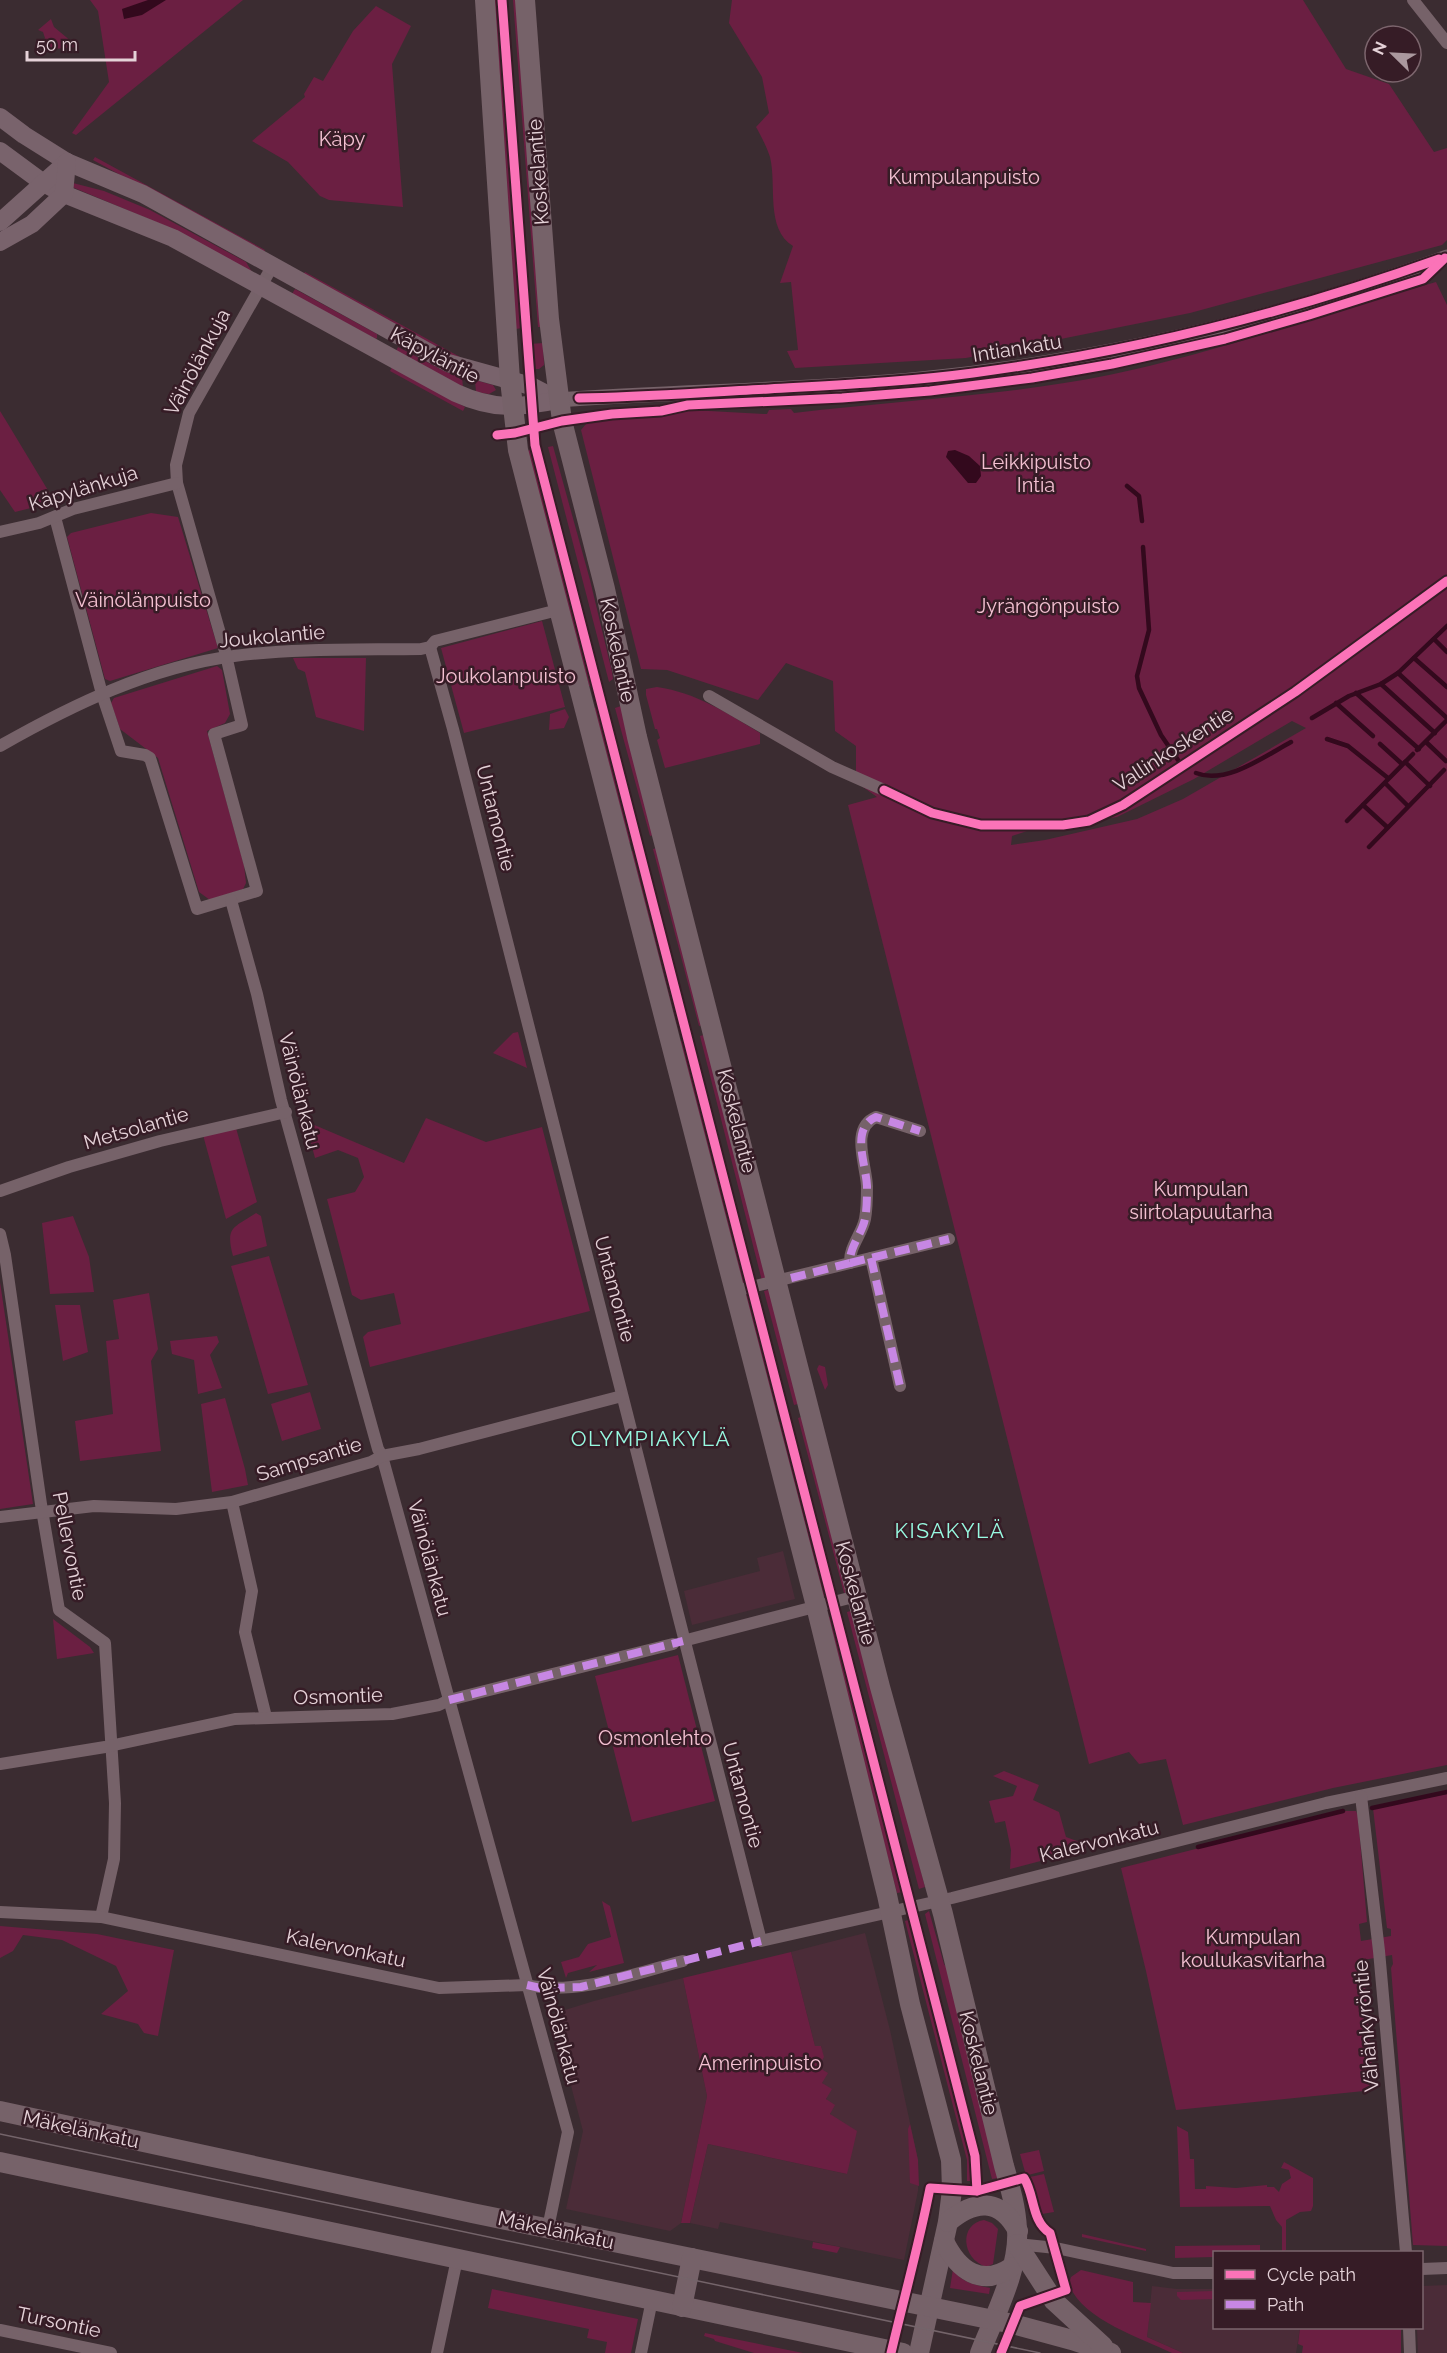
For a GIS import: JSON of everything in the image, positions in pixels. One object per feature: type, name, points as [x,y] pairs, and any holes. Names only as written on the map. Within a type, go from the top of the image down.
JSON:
[{"type":"main road","name":"Koskelantie","points":[[485,0],[510,380],[518,450],[816,1606],[891,1912],[910,2004],[951,2160],[952,2190],[946,2231],[931,2308],[919,2353]]},
{"type":"main road","name":"Koskelantie","points":[[525,0],[548,309],[558,400],[567,445],[605,589],[637,737],[857,1596],[939,1900],[1014,2200],[1017,2237],[1012,2267],[980,2353]]},
{"type":"main road","name":"Käpyläntie","points":[[0,117],[67,162],[142,194],[448,363],[531,386],[558,400]]},
{"type":"main road","name":"Käpyläntie","points":[[0,151],[42,182],[64,194],[173,238],[456,393],[480,403],[512,407],[558,400]]},
{"type":"main road","points":[[0,222],[67,162]]},
{"type":"main road","points":[[0,242],[32,224],[64,194],[67,162]]},
{"type":"main road","name":"Mäkelänkatu","points":[[0,2111],[993,2320],[1072,2340],[1111,2353]]},
{"type":"main road","points":[[0,2162],[903,2353]]},
{"type":"main road","points":[[1012,2267],[997,2276],[979,2275],[967,2270],[952,2257],[946,2231],[972,2206],[985,2205],[1003,2211],[1011,2218],[1017,2237],[1054,2301],[1111,2353]]},
{"type":"main road","points":[[682,2307],[692,2258]]},
{"type":"street","points":[[1413,0],[1447,43]]},
{"type":"street","name":"Intiankatu","points":[[558,400],[919,379],[1074,357],[1189,334],[1272,314],[1446,259]]},
{"type":"street","name":"Väinölänkuja","points":[[226,657],[177,483],[176,465],[189,413],[273,265]]},
{"type":"street","name":"Käpylänkuja","points":[[0,532],[56,517],[74,509],[177,483]]},
{"type":"street","points":[[56,517],[102,694],[121,751],[150,758],[197,909],[257,891],[214,734],[242,725],[226,657]]},
{"type":"street","name":"Joukolantie","points":[[0,746],[54,715],[164,671],[226,657],[282,651],[421,649],[430,647],[435,641],[558,610]]},
{"type":"street","name":"Untamontie","points":[[430,647],[453,729],[622,1396],[678,1643],[761,1941]]},
{"type":"street","points":[[709,696],[832,767],[884,790]]},
{"type":"street","name":"Väinölänkatu","points":[[231,900],[257,994],[281,1100],[378,1449],[382,1456],[568,2132],[548,2228]]},
{"type":"street","name":"Metsolantie","points":[[0,1191],[170,1138],[286,1112]]},
{"type":"street","points":[[850,1263],[850,1255],[865,1219],[867,1184],[861,1135],[870,1120],[876,1117],[920,1131]]},
{"type":"street","name":"Pellervontie","points":[[0,1234],[59,1610],[105,1643],[115,1803],[114,1859],[101,1917]]},
{"type":"street","points":[[735,1291],[949,1239]]},
{"type":"street","points":[[871,1258],[900,1386]]},
{"type":"street","name":"Sampsantie","points":[[0,1516],[94,1506],[177,1509],[232,1502],[371,1462],[382,1456],[418,1449],[622,1396]]},
{"type":"street","points":[[232,1502],[252,1591],[245,1632],[266,1717]]},
{"type":"street","name":"Osmontie","points":[[0,1764],[112,1746],[205,1724],[266,1717],[309,1718],[392,1714],[439,1705],[449,1700],[857,1596]]},
{"type":"street","name":"Kalervonkatu","points":[[761,1941],[891,1912],[1361,1796],[1447,1778]]},
{"type":"street","name":"Vähänkyröntie","points":[[1361,1796],[1380,1963],[1406,2251]]},
{"type":"street","name":"Kalervonkatu","points":[[0,1912],[101,1917],[440,1988],[527,1985],[540,1988],[581,1987],[683,1961]]},
{"type":"street","points":[[1017,2237],[1056,2248],[1173,2273],[1213,2273]]},
{"type":"street","points":[[437,2353],[457,2259]]},
{"type":"street","points":[[1423,2269],[1447,2268]]},
{"type":"street","points":[[641,2353],[652,2301]]},
{"type":"street","points":[[1408,2329],[1410,2353]]},
{"type":"street","name":"Tursontie","points":[[0,2330],[111,2353]]},
{"type":"shaded area","points":[[148,0],[166,0],[142,15],[124,19],[122,9]]},
{"type":"shaded area","points":[[955,450],[969,456],[980,466],[981,476],[976,483],[968,483],[946,457],[948,451]]},
{"type":"shaded area","points":[[783,1551],[795,1599],[692,1625],[684,1591],[760,1571],[757,1558]]},
{"type":"shaded area","points":[[865,1933],[890,2030],[918,2160],[918,2191],[904,2260],[720,2222],[718,2229],[690,2223],[708,2144],[847,2174],[818,2067],[823,2056],[821,2046],[815,2046],[791,1952]]},
{"type":"shaded area","points":[[683,1978],[707,2096],[681,2223],[670,2231],[566,2209],[583,2131],[552,2014]]},
{"type":"shaded area","points":[[1447,2285],[1447,2353],[1418,2353],[1417,2329],[1423,2329],[1423,2286]]},
{"type":"shaded area","points":[[1152,2286],[1213,2289],[1213,2329],[1300,2329],[1296,2353],[1183,2353],[1147,2337]]},
{"type":"green space","points":[[90,0],[243,0],[76,135],[72,133],[109,82],[98,11]]},
{"type":"green space","points":[[493,0],[499,0],[522,328],[516,329]]},
{"type":"green space","points":[[513,0],[519,0],[543,327],[538,327]]},
{"type":"green space","name":"Kumpulanpuisto","points":[[732,0],[1303,0],[1346,69],[1363,75],[1363,84],[1389,84],[1434,152],[1447,148],[1447,240],[1442,245],[1190,313],[966,358],[795,368],[787,351],[798,350],[791,282],[780,283],[793,246],[784,238],[775,218],[770,157],[756,127],[769,113],[762,77],[729,23]]},
{"type":"green space","name":"Käpy","points":[[376,6],[411,26],[392,64],[403,207],[329,200],[320,196],[288,162],[252,141],[305,97],[304,94],[314,77],[323,81],[353,31]]},
{"type":"green space","points":[[51,19],[54,27],[78,47],[53,49],[38,45],[37,40],[42,42],[45,38],[43,32],[38,30]]},
{"type":"green space","points":[[95,157],[265,250],[263,253],[93,160]]},
{"type":"green space","points":[[73,183],[104,191],[150,210],[246,262],[252,272],[170,228],[72,187]]},
{"type":"green space","points":[[305,272],[460,357],[456,358],[303,275]]},
{"type":"green space","points":[[1436,282],[1447,305],[1447,1765],[1333,1788],[1183,1825],[1166,1759],[1139,1764],[1129,1752],[1089,1764],[848,805],[877,797],[856,782],[856,746],[835,731],[833,681],[786,663],[758,700],[667,670],[641,669],[581,430],[586,424],[601,419],[691,410],[767,414],[769,410],[791,409],[794,413],[991,393],[1070,382],[1192,355]],"holes":[[[1292,721],[1306,728],[1183,799],[1137,819],[1045,840],[1011,845],[1012,836],[1027,831],[1117,817],[1194,779]]]},
{"type":"green space","points":[[295,289],[377,334],[377,338],[292,294]]},
{"type":"green space","points":[[543,343],[544,365],[539,369],[532,369],[530,344]]},
{"type":"green space","points":[[398,347],[446,372],[462,377],[463,387],[396,351]]},
{"type":"green space","points":[[392,367],[465,407],[463,411],[390,371]]},
{"type":"green space","points":[[475,380],[493,385],[496,390],[489,394],[476,392]]},
{"type":"green space","points":[[0,411],[55,502],[15,512],[0,490]]},
{"type":"green space","points":[[553,446],[590,580],[612,672],[613,679],[609,682],[548,447]]},
{"type":"green space","points":[[532,449],[592,687],[589,686],[557,570],[527,451]]},
{"type":"green space","name":"Väinölänpuisto","points":[[151,513],[178,517],[218,648],[110,681],[105,679],[67,537],[71,533]]},
{"type":"green space","name":"Joukolanpuisto","points":[[542,621],[565,707],[464,733],[441,648]]},
{"type":"green space","points":[[293,658],[366,658],[364,731],[316,717],[305,672],[298,669]]},
{"type":"green space","name":"Väinölänpuisto","points":[[217,666],[222,670],[230,714],[225,723],[207,731],[244,865],[246,883],[243,889],[210,900],[199,892],[158,758],[120,729],[111,703],[114,698]]},
{"type":"green space","points":[[657,687],[685,694],[723,711],[760,733],[760,744],[665,768],[657,740],[660,738],[655,729],[646,695],[646,689]]},
{"type":"green space","points":[[621,706],[656,834],[650,836],[615,708]]},
{"type":"green space","points":[[598,707],[632,842],[626,843],[594,708]]},
{"type":"green space","points":[[565,709],[569,717],[564,728],[549,730],[550,714]]},
{"type":"green space","points":[[660,847],[706,1024],[699,1026],[653,849]]},
{"type":"green space","points":[[633,851],[678,1031],[673,1032],[628,852]]},
{"type":"green space","points":[[518,1032],[527,1068],[493,1053],[513,1033]]},
{"type":"green space","points":[[707,1034],[770,1279],[762,1281],[700,1036]]},
{"type":"green space","points":[[682,1041],[747,1284],[741,1286],[678,1042]]},
{"type":"green space","points":[[426,1118],[486,1142],[542,1127],[590,1311],[370,1367],[363,1337],[368,1332],[401,1324],[394,1293],[361,1300],[352,1295],[327,1199],[355,1192],[364,1177],[358,1158],[338,1150],[315,1158],[305,1121],[404,1163]]},
{"type":"green space","points":[[236,1128],[257,1202],[226,1219],[203,1135]]},
{"type":"green space","points":[[256,1213],[261,1216],[267,1246],[233,1256],[230,1239],[233,1229]]},
{"type":"green space","points":[[73,1216],[89,1257],[94,1292],[50,1294],[42,1223]]},
{"type":"green space","points":[[269,1256],[308,1385],[268,1394],[231,1266]]},
{"type":"green space","points":[[0,1282],[33,1504],[0,1509]]},
{"type":"green space","points":[[772,1289],[802,1403],[794,1405],[764,1291]]},
{"type":"green space","points":[[149,1293],[158,1349],[151,1361],[161,1451],[80,1461],[75,1421],[113,1414],[106,1341],[119,1339],[113,1300]]},
{"type":"green space","points":[[749,1295],[779,1409],[773,1411],[743,1296]]},
{"type":"green space","points":[[55,1305],[80,1305],[88,1352],[63,1361]]},
{"type":"green space","points":[[217,1336],[219,1342],[210,1355],[222,1388],[198,1394],[194,1360],[172,1354],[170,1341]]},
{"type":"green space","points":[[819,1365],[825,1367],[828,1385],[825,1390],[817,1369]]},
{"type":"green space","points":[[310,1392],[321,1429],[282,1441],[271,1404]]},
{"type":"green space","points":[[225,1398],[248,1485],[212,1492],[201,1404]]},
{"type":"green space","points":[[804,1416],[850,1591],[844,1593],[798,1418]]},
{"type":"green space","points":[[782,1421],[828,1595],[821,1597],[776,1423]]},
{"type":"green space","points":[[854,1610],[925,1887],[919,1889],[847,1612]]},
{"type":"green space","points":[[832,1616],[903,1892],[897,1893],[825,1618]]},
{"type":"green space","points":[[53,1619],[90,1647],[94,1653],[57,1659]]},
{"type":"green space","name":"Osmonlehto","points":[[678,1655],[715,1801],[632,1822],[595,1676]]},
{"type":"green space","points":[[1004,1771],[1039,1785],[1033,1800],[1059,1812],[1066,1837],[1085,1844],[1086,1849],[1010,1869],[1011,1850],[1005,1821],[995,1823],[989,1801],[1013,1796],[1017,1786],[993,1776]]},
{"type":"green space","name":"Kumpulan koulukasvitarha","points":[[1447,1794],[1447,2246],[1413,2245],[1391,1968],[1392,1955],[1363,1960],[1374,2090],[1176,2110],[1121,1868],[1344,1811],[1356,1811],[1367,1922],[1359,1924],[1361,1941],[1391,1936],[1391,1929],[1387,1928],[1373,1808]]},
{"type":"green space","points":[[602,1901],[610,1906],[624,1963],[589,1972],[597,1965],[568,1973],[566,1978],[561,1962],[579,1957],[588,1944],[611,1937]]},
{"type":"green space","points":[[929,1911],[944,1964],[950,1972],[998,2178],[992,2179],[925,1914]]},
{"type":"green space","points":[[911,1919],[971,2156],[971,2181],[967,2181],[967,2160],[905,1921]]},
{"type":"green space","points":[[0,1926],[97,1934],[174,1950],[158,2036],[144,2033],[138,2024],[101,2014],[128,1991],[116,1966],[62,1940],[23,1935],[13,1951],[0,1958]]},
{"type":"green space","name":"Amerinpuisto","points":[[791,1952],[815,2046],[821,2046],[824,2057],[818,2067],[828,2073],[822,2083],[832,2089],[826,2099],[835,2105],[830,2114],[857,2131],[847,2174],[708,2144],[690,2223],[681,2223],[707,2096],[683,1978]]},
{"type":"green space","points":[[910,2124],[918,2160],[919,2186],[910,2183],[908,2129]]},
{"type":"green space","points":[[1177,2126],[1188,2132],[1190,2159],[1194,2159],[1195,2189],[1206,2189],[1206,2186],[1236,2188],[1267,2185],[1279,2192],[1282,2184],[1291,2178],[1289,2170],[1281,2168],[1284,2162],[1313,2178],[1313,2206],[1311,2211],[1300,2212],[1286,2220],[1286,2250],[1284,2251],[1282,2251],[1282,2227],[1270,2206],[1180,2207]]},
{"type":"green space","points":[[1039,2150],[1044,2171],[1028,2175],[1020,2154]]},
{"type":"green space","points":[[1044,2174],[1054,2212],[1042,2214],[1030,2177]]},
{"type":"green space","points":[[984,2220],[992,2223],[998,2229],[993,2264],[986,2267],[972,2256],[966,2242],[970,2228]]},
{"type":"green space","points":[[1082,2234],[1146,2249],[1146,2251],[1082,2237]]},
{"type":"green space","points":[[813,2242],[840,2247],[837,2253],[812,2248]]},
{"type":"green space","points":[[1260,2245],[1260,2251],[1213,2251],[1213,2257],[1175,2258],[1175,2246]]},
{"type":"green space","points":[[953,2269],[965,2280],[990,2288],[989,2294],[950,2288]]},
{"type":"green space","points":[[1081,2270],[1133,2282],[1133,2302],[1151,2303],[1147,2337],[1183,2353],[1172,2353],[1129,2334],[1086,2307],[1069,2284],[1071,2277]]},
{"type":"green space","points":[[492,2289],[638,2319],[631,2353],[605,2353],[607,2342],[587,2338],[589,2329],[488,2308]]},
{"type":"green space","points":[[1213,2291],[1213,2299],[1181,2300],[1177,2292]]},
{"type":"green space","points":[[1300,2329],[1401,2329],[1401,2353],[1302,2353],[1303,2346],[1298,2344]]},
{"type":"green space","points":[[705,2333],[803,2353],[754,2353],[715,2341],[704,2336]]},
{"type":"waterway","points":[[1127,486],[1139,496],[1142,521]]},
{"type":"waterway","points":[[1143,547],[1149,630],[1137,676],[1139,688],[1161,735],[1178,760]]},
{"type":"waterway","points":[[1312,718],[1349,696],[1381,684],[1398,673],[1447,626]]},
{"type":"waterway","points":[[1434,639],[1447,652]]},
{"type":"waterway","points":[[1414,658],[1447,687]]},
{"type":"waterway","points":[[1398,673],[1447,718]]},
{"type":"waterway","points":[[1381,684],[1435,733]]},
{"type":"waterway","points":[[1356,693],[1419,749]]},
{"type":"waterway","points":[[1336,703],[1373,736]]},
{"type":"waterway","points":[[1417,750],[1447,720]]},
{"type":"waterway","points":[[1327,739],[1348,746],[1388,778]]},
{"type":"waterway","points":[[1196,773],[1208,776],[1232,772],[1291,742]]},
{"type":"waterway","points":[[1426,742],[1446,761]]},
{"type":"waterway","points":[[1380,744],[1402,764]]},
{"type":"waterway","points":[[1347,821],[1413,754]]},
{"type":"waterway","points":[[1405,762],[1430,786]]},
{"type":"waterway","points":[[1369,847],[1444,770]]},
{"type":"waterway","points":[[1385,783],[1408,806]]},
{"type":"waterway","points":[[1363,805],[1387,827]]},
{"type":"waterway","points":[[1372,1808],[1447,1792]]},
{"type":"waterway","points":[[1198,1847],[1343,1811]]},
{"type":"tram line","points":[[0,2134],[1040,2353]]},
{"type":"marked path","points":[[791,1278],[850,1263],[850,1257],[866,1215],[867,1186],[861,1138],[868,1122],[876,1117],[920,1131]]},
{"type":"marked path","points":[[850,1263],[949,1239]]},
{"type":"marked path","points":[[871,1258],[900,1386]]},
{"type":"marked path","points":[[449,1700],[683,1641]]},
{"type":"marked path","points":[[527,1985],[540,1988],[581,1987],[761,1941]]},
{"type":"cycle path","points":[[502,0],[535,445],[975,2156],[977,2191]]},
{"type":"cycle path","points":[[497,435],[515,433],[562,421],[612,414],[661,411],[688,405],[842,398],[930,391],[1032,378],[1112,364],[1225,339],[1423,279],[1445,258]]},
{"type":"cycle path","points":[[579,398],[871,383],[948,376],[1032,364],[1092,354],[1209,328],[1325,297],[1439,259]]},
{"type":"cycle path","name":"Vallinkoskentie","points":[[884,790],[932,813],[981,825],[1063,825],[1089,821],[1123,805],[1295,692],[1447,581]]},
{"type":"cycle path","points":[[891,2353],[930,2188],[977,2191],[1024,2178],[1039,2222],[1050,2233],[1066,2290],[1020,2306],[1001,2353]]},
{"type":"district","name":"OLYMPIAKYLÄ","points":[[651,1438]]},
{"type":"district","name":"KISAKYLÄ","points":[[950,1530]]},
{"type":"park label","name":"Leikkipuisto Intia","points":[[1036,474]]},
{"type":"park label","name":"Jyrängönpuisto","points":[[1048,606]]},
{"type":"park label","name":"Kumpulan siirtolapuutarha","points":[[1201,1200]]}]
